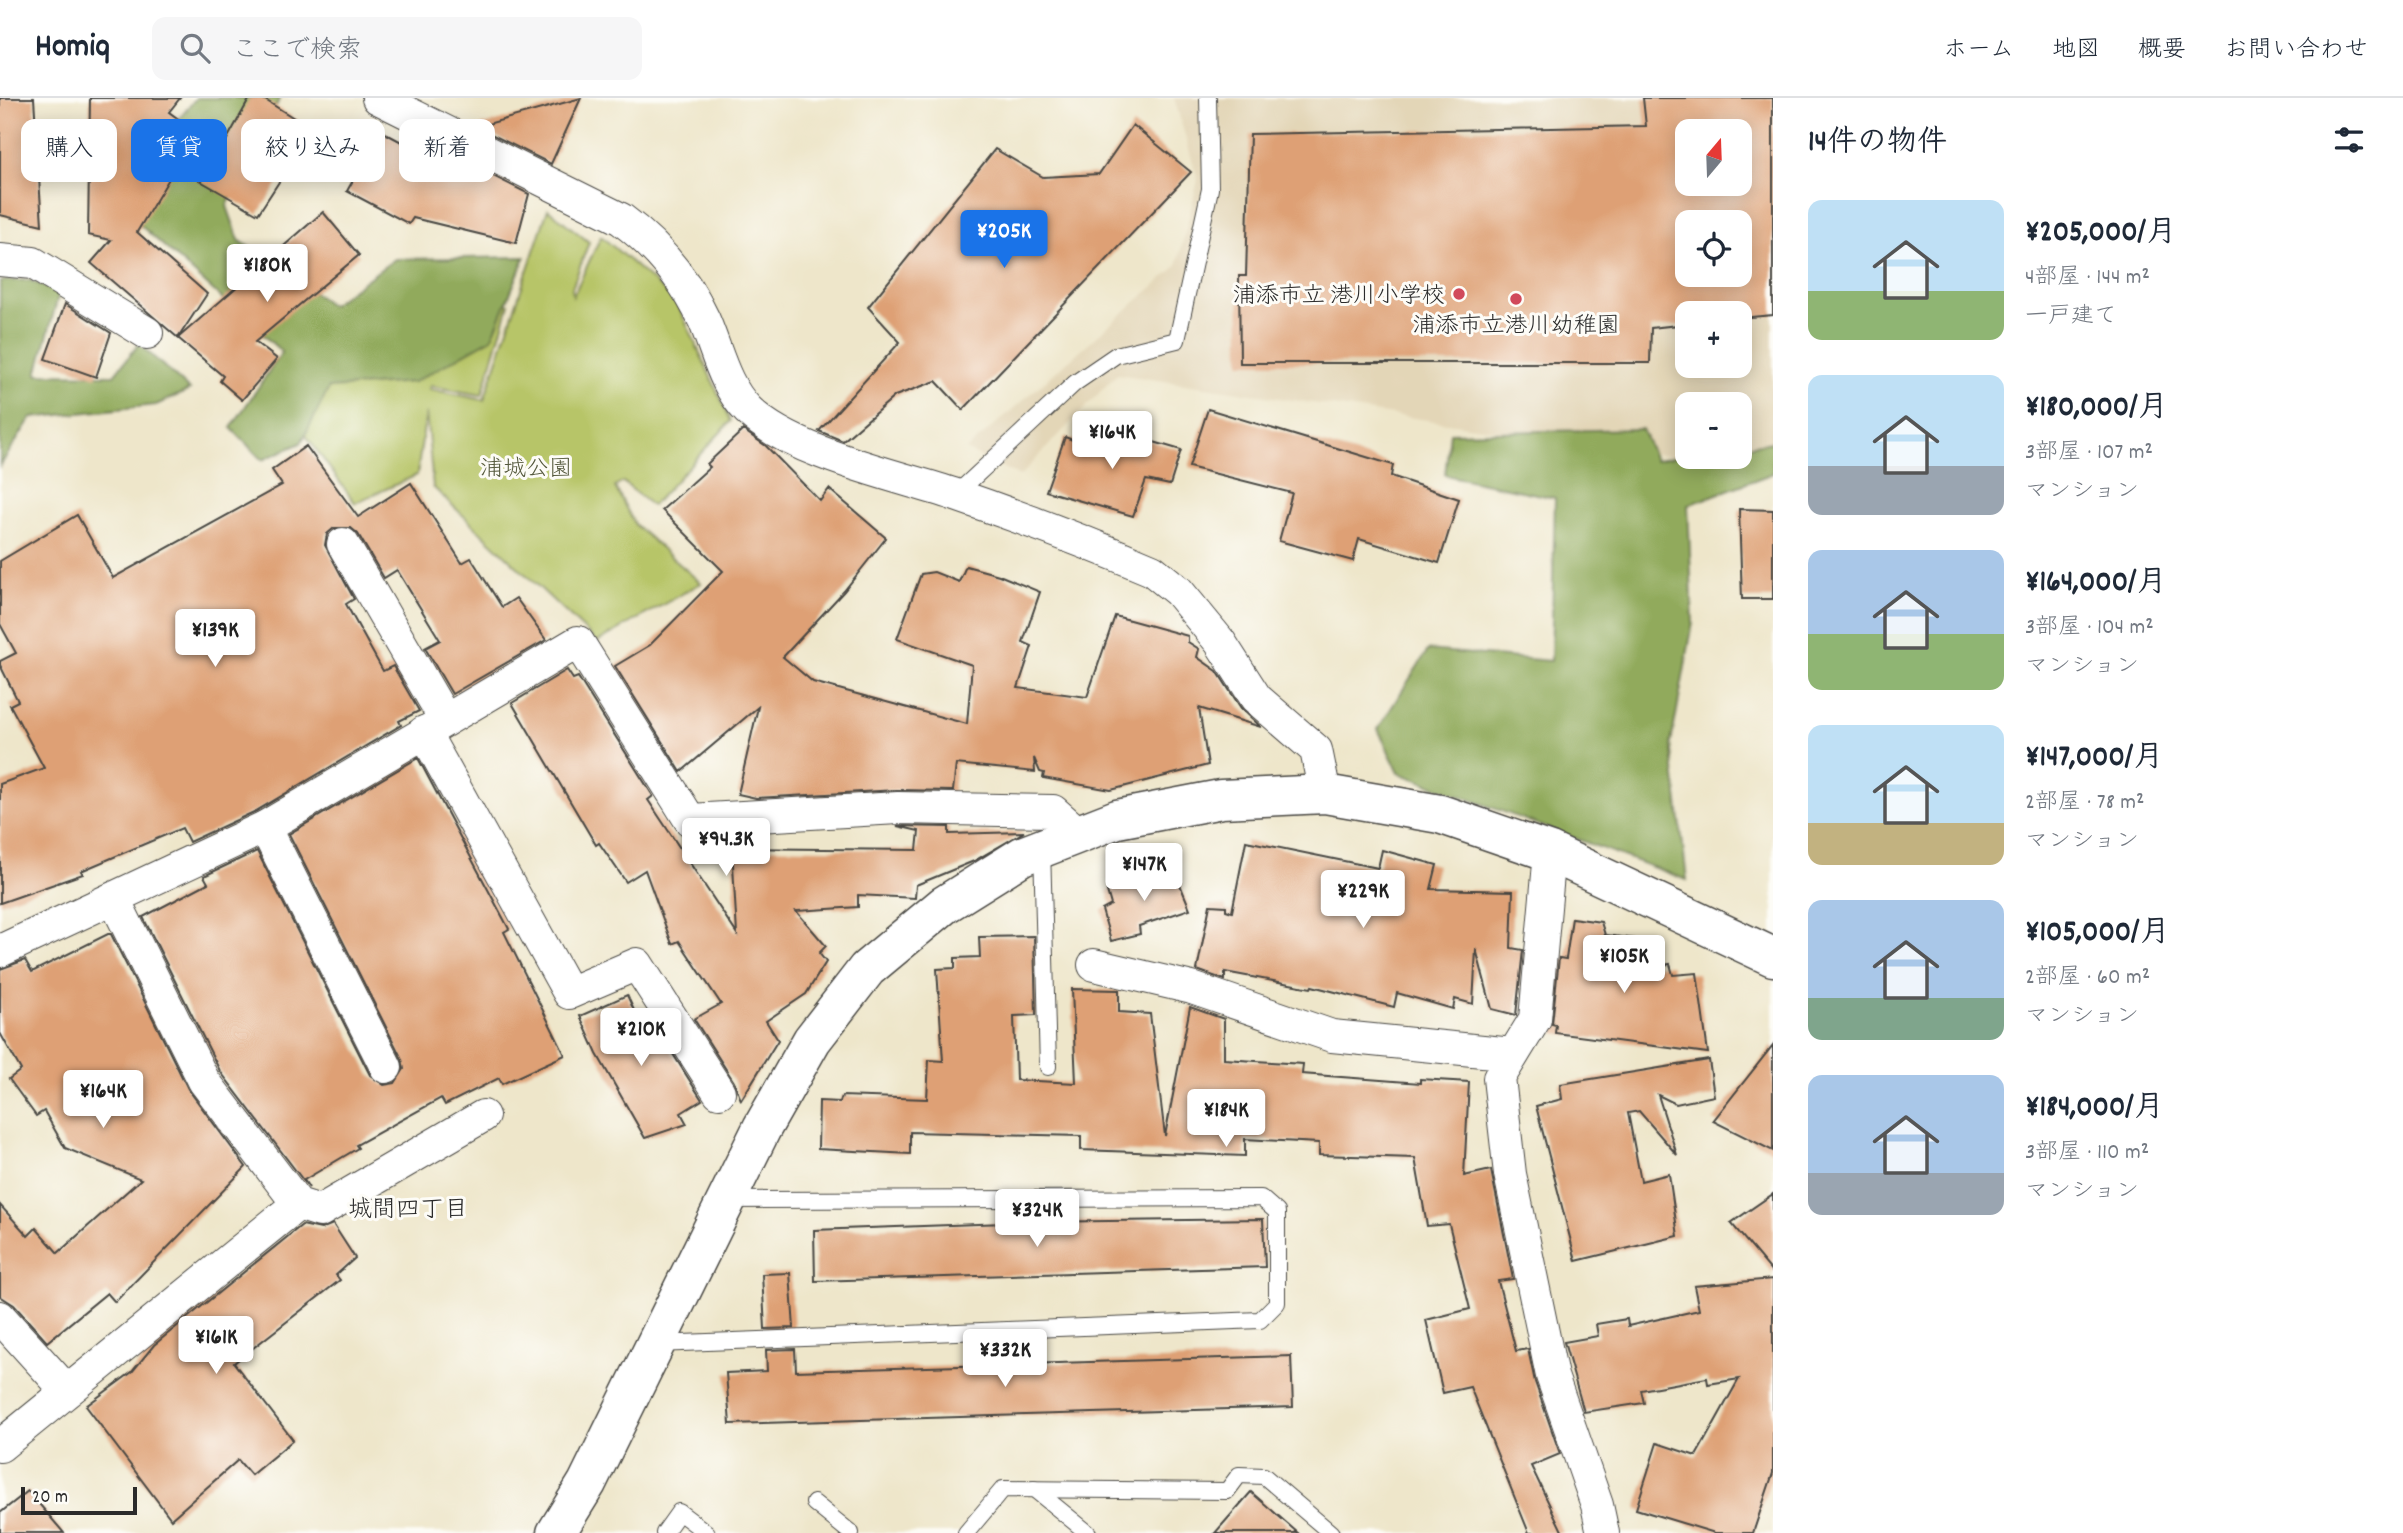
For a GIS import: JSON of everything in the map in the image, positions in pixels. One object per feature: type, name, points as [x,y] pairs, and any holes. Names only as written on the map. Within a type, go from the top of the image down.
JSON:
[{"type":"street","points":[[378,98],[621,219],[648,238],[685,287],[704,320],[727,379],[747,410],[775,430],[804,445],[955,495],[1152,570],[1178,591],[1220,642],[1255,698],[1316,751],[1325,794]]},
{"type":"street","points":[[0,260],[33,263],[147,333]]},
{"type":"street","points":[[343,544],[569,993],[637,964],[719,1092]]},
{"type":"street","points":[[0,951],[265,827],[578,642],[690,820],[898,808],[1053,811],[1079,834]]},
{"type":"street","points":[[556,1533],[587,1483],[762,1128],[812,1040],[867,969],[944,905],[1023,856],[1117,819],[1221,799],[1325,794],[1440,814],[1550,852],[1773,957]]},
{"type":"street","points":[[265,827],[386,1067]]},
{"type":"street","points":[[1550,852],[1535,1019],[1499,1078],[1510,1174],[1552,1376],[1597,1505],[1602,1533]]},
{"type":"street","points":[[114,899],[204,1081],[298,1204],[320,1211],[483,1116]]},
{"type":"street","points":[[1094,965],[1192,988],[1332,1036],[1513,1054]]},
{"type":"street","points":[[0,1446],[298,1204]]},
{"type":"street","points":[[0,1317],[67,1391]]},
{"type":"lane","points":[[955,495],[1075,383],[1116,355],[1177,340],[1210,189],[1208,98]]},
{"type":"lane","points":[[1042,848],[1048,1067]]},
{"type":"lane","points":[[655,1344],[1260,1320],[1277,1303],[1277,1212],[1261,1198],[727,1200]]},
{"type":"lane","points":[[966,1533],[1003,1489],[1227,1491],[1240,1475],[1264,1476],[1331,1533]]},
{"type":"lane","points":[[1034,1489],[1088,1533]]},
{"type":"lane","points":[[814,1503],[851,1533]]},
{"type":"lane","points":[[664,1533],[679,1512],[707,1533]]},
{"type":"shaded area","name":"浦添市立 港川小学校","points":[[1174,98],[1773,98],[1773,450],[1752,453],[1752,392],[1675,392],[1675,457],[1117,374],[1020,476],[966,450],[1177,266],[1198,180]]},
{"type":"green space","points":[[196,98],[280,98],[270,119],[241,119],[241,177],[227,206],[239,240],[331,305],[395,259],[525,257],[492,338],[414,382],[329,388],[301,443],[262,460],[231,428],[282,352],[120,207],[122,189],[131,178],[131,182],[227,182],[227,119],[179,119]]},
{"type":"green space","name":"浦城公園","points":[[548,209],[589,242],[572,288],[573,296],[601,236],[676,301],[731,421],[652,506],[623,482],[615,487],[635,525],[701,583],[597,642],[433,487],[426,412],[417,475],[355,503],[302,430],[320,372],[457,290],[509,304],[482,395],[430,386],[429,389],[484,400]]},
{"type":"green space","points":[[29,280],[59,293],[37,374],[114,375],[139,344],[190,390],[156,405],[31,418],[0,466],[0,281]]},
{"type":"green space","points":[[1642,429],[1655,460],[1675,457],[1675,469],[1752,469],[1752,445],[1773,442],[1773,473],[1688,505],[1693,623],[1671,743],[1687,880],[1399,773],[1378,729],[1428,650],[1551,661],[1555,498],[1445,475],[1450,433]]},
{"type":"building","points":[[0,98],[34,98],[35,119],[21,119],[21,182],[39,182],[42,225],[0,215]]},
{"type":"building","points":[[90,98],[180,98],[169,112],[179,119],[131,119],[131,182],[167,182],[137,232],[207,294],[178,338],[91,263],[111,240],[88,235],[89,182],[117,182],[117,119],[90,119]]},
{"type":"building","points":[[250,98],[262,98],[295,119],[241,119],[241,182],[279,182],[258,214],[202,182],[227,182],[227,139]]},
{"type":"building","points":[[581,98],[551,164],[495,136],[495,122]]},
{"type":"building","points":[[1643,98],[1773,98],[1773,315],[1752,317],[1752,301],[1675,301],[1675,325],[1651,328],[1650,363],[1240,363],[1239,276],[1246,276],[1250,134],[1646,126]]},
{"type":"building","points":[[1133,125],[1191,172],[963,410],[936,381],[895,396],[843,441],[819,431],[900,342],[868,307],[995,149],[1043,177],[1099,174]]},
{"type":"building","points":[[385,133],[399,141],[399,182],[495,182],[495,177],[529,194],[516,243],[413,218],[409,224],[347,191],[352,182],[385,182]]},
{"type":"building","points":[[323,212],[359,255],[255,342],[277,359],[242,400],[220,381],[223,376],[178,338]]},
{"type":"building","points":[[65,304],[111,333],[96,377],[45,359]]},
{"type":"building","points":[[1208,409],[1393,465],[1391,476],[1459,499],[1439,563],[1359,539],[1353,561],[1279,541],[1292,493],[1189,467]]},
{"type":"building","points":[[743,430],[766,446],[820,501],[829,489],[886,538],[844,591],[783,657],[813,682],[967,724],[972,665],[897,639],[921,574],[934,572],[959,582],[966,566],[999,575],[1040,592],[1023,642],[1032,646],[1018,688],[1087,697],[1115,616],[1188,636],[1188,642],[1199,649],[1197,657],[1217,671],[1241,708],[1261,727],[1199,708],[1208,765],[1111,790],[1043,778],[1044,773],[1040,772],[1034,758],[1035,772],[956,764],[953,791],[897,790],[756,798],[738,794],[758,707],[681,772],[615,666],[650,645],[723,571],[662,510],[710,467],[707,464]]},
{"type":"building","points":[[1116,431],[1181,450],[1170,485],[1146,480],[1133,516],[1046,491],[1065,437],[1107,453]]},
{"type":"building","points":[[306,446],[358,517],[411,483],[462,563],[471,558],[502,607],[516,598],[546,640],[452,694],[425,648],[440,640],[397,570],[384,578],[358,534],[351,528],[334,528],[327,534],[325,545],[354,599],[346,604],[383,671],[393,666],[419,711],[399,721],[401,725],[256,811],[189,842],[182,828],[81,871],[83,874],[0,903],[0,784],[44,768],[10,705],[18,701],[0,665],[0,661],[16,653],[0,624],[0,561],[77,515],[113,578],[282,485],[272,470]]},
{"type":"building","points":[[1739,509],[1773,510],[1773,599],[1742,599]]},
{"type":"building","points":[[567,670],[573,679],[578,677],[653,796],[648,800],[737,934],[732,848],[917,850],[919,831],[897,826],[949,827],[949,834],[1024,832],[974,861],[916,885],[915,898],[858,895],[858,907],[796,911],[826,946],[819,953],[826,962],[806,994],[766,1021],[778,1040],[741,1100],[734,1082],[694,1019],[721,1004],[679,941],[672,944],[645,870],[626,882],[599,843],[596,845],[512,703]]},
{"type":"building","points":[[418,758],[509,929],[504,932],[565,1055],[502,1084],[499,1078],[445,1105],[441,1098],[356,1145],[358,1148],[304,1180],[309,1188],[220,1071],[143,917],[208,883],[204,876],[257,851],[370,1075],[384,1085],[395,1083],[404,1069],[402,1059],[289,834]]},
{"type":"building","points":[[1246,841],[1378,868],[1382,850],[1437,865],[1431,889],[1513,891],[1511,948],[1523,950],[1516,1015],[1492,1009],[1476,949],[1473,1004],[1455,999],[1453,1009],[1397,993],[1394,1007],[1312,986],[1311,988],[1225,972],[1225,980],[1197,970],[1210,905],[1226,906],[1226,910],[1232,912]]},
{"type":"building","points":[[1172,865],[1190,909],[1139,926],[1140,934],[1111,941],[1102,910],[1111,905],[1107,891],[1145,879],[1145,875]]},
{"type":"building","points":[[1572,918],[1601,922],[1605,935],[1637,939],[1633,970],[1670,964],[1673,975],[1697,973],[1708,1053],[1555,1033],[1556,1025],[1552,1024],[1559,958],[1566,959]]},
{"type":"building","points":[[111,934],[188,1089],[246,1167],[115,1302],[107,1293],[47,1342],[14,1305],[0,1296],[0,1205],[28,1236],[36,1228],[58,1253],[141,1179],[65,1148],[44,1111],[36,1116],[9,1079],[21,1070],[0,1033],[0,969],[25,960],[32,972]]},
{"type":"building","points":[[1034,936],[1036,1015],[1014,1016],[1016,1080],[1076,1083],[1072,989],[1119,990],[1119,1012],[1150,1014],[1165,1136],[1190,1007],[1224,1019],[1224,1059],[1303,1064],[1302,1074],[1420,1083],[1420,1079],[1469,1082],[1464,1176],[1491,1170],[1513,1279],[1498,1281],[1516,1351],[1528,1349],[1535,1382],[1560,1454],[1531,1466],[1563,1533],[1529,1533],[1470,1387],[1443,1393],[1426,1320],[1470,1309],[1449,1224],[1427,1226],[1415,1158],[1319,1155],[1319,1143],[1245,1139],[1245,1156],[1081,1150],[1081,1136],[910,1132],[910,1154],[818,1149],[819,1101],[840,1102],[842,1096],[927,1099],[929,1060],[943,1061],[937,969],[955,968],[955,958],[980,957],[979,937]]},
{"type":"building","points":[[627,995],[646,1037],[659,1032],[702,1100],[681,1113],[687,1124],[645,1138],[597,1054],[580,1016]]},
{"type":"building","points":[[1773,1045],[1773,1151],[1713,1121]]},
{"type":"building","points":[[1709,1060],[1714,1096],[1676,1104],[1658,1095],[1677,1155],[1639,1111],[1628,1113],[1641,1181],[1669,1174],[1678,1236],[1576,1261],[1536,1106],[1562,1099],[1560,1084]]},
{"type":"building","points":[[1773,1194],[1773,1273],[1731,1223]]},
{"type":"building","points":[[1263,1219],[1265,1267],[815,1281],[814,1230],[1032,1222]]},
{"type":"building","points":[[333,1224],[355,1258],[336,1275],[340,1280],[234,1363],[293,1440],[251,1475],[238,1460],[171,1519],[86,1406],[132,1372],[154,1345],[302,1225],[321,1229]]},
{"type":"building","points":[[790,1273],[794,1328],[765,1329],[762,1274]]},
{"type":"building","points":[[1773,1279],[1773,1473],[1753,1533],[1715,1533],[1636,1509],[1657,1443],[1696,1456],[1739,1379],[1708,1384],[1707,1378],[1641,1390],[1644,1403],[1584,1412],[1564,1342],[1598,1336],[1596,1324],[1627,1319],[1628,1326],[1699,1310],[1694,1286]]},
{"type":"building","points":[[795,1349],[796,1371],[1291,1356],[1293,1407],[730,1424],[726,1373],[767,1371],[766,1350]]},
{"type":"building","points":[[28,1491],[64,1533],[0,1533],[0,1513]]},
{"type":"building","points":[[1251,1492],[1298,1533],[1215,1533]]},
{"type":"place","name":"浦添市立 港川小学校","points":[[1459,294]]},
{"type":"place","name":"浦添市立港川幼稚園","points":[[1516,299]]},
{"type":"district","name":"城間四丁目","points":[[408,1208]]}]
